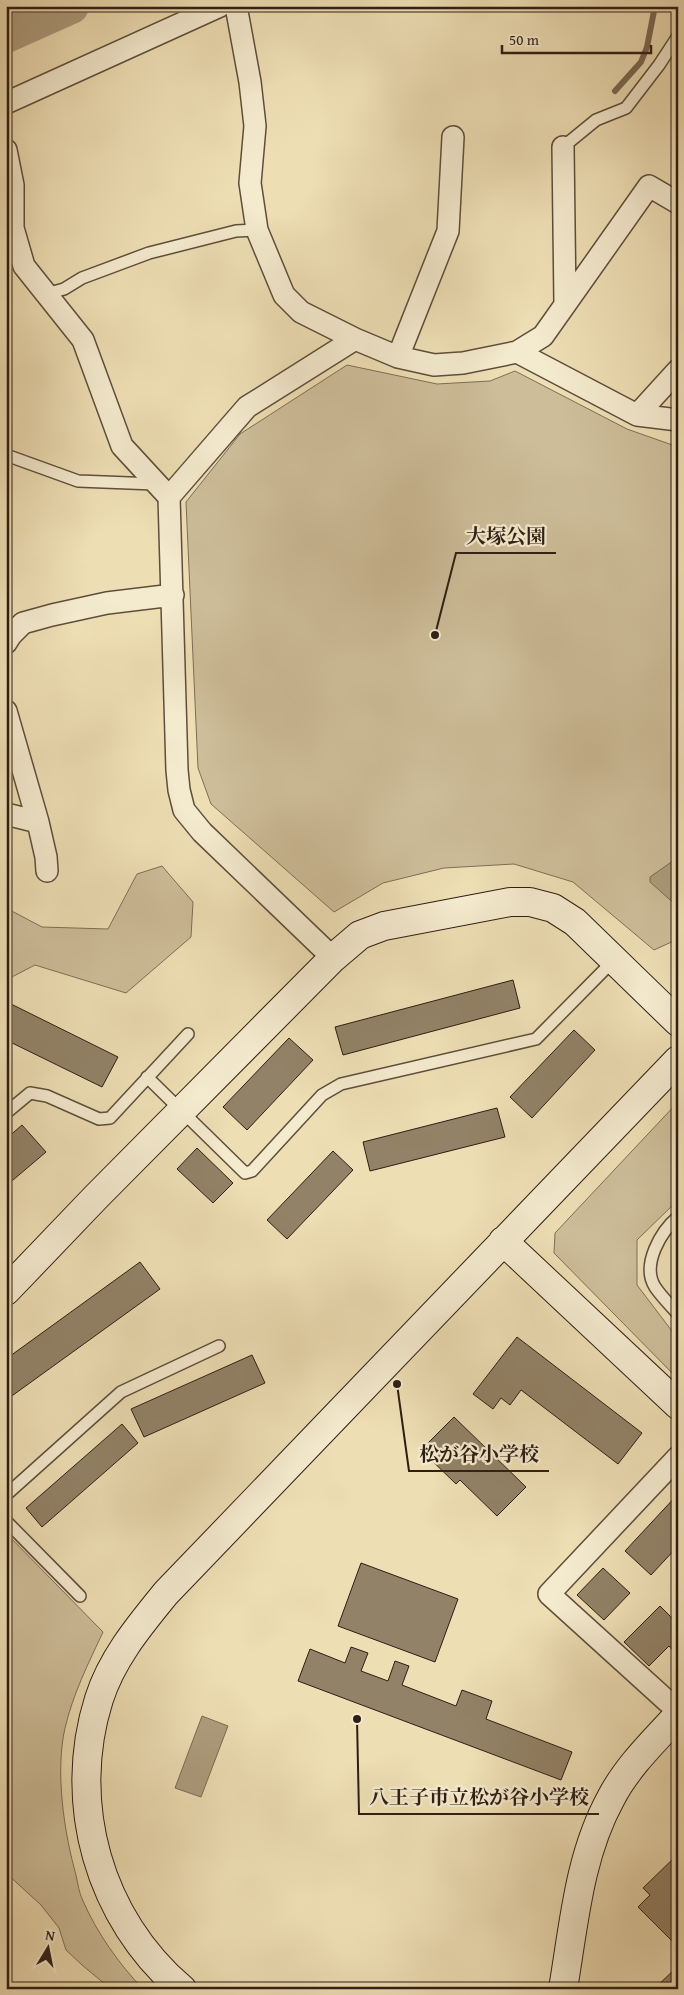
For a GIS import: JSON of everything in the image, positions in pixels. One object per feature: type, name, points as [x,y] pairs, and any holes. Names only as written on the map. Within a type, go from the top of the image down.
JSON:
[{"type":"street","points":[[6,103],[220,6]]},
{"type":"street","points":[[236,6],[250,82],[254,126],[250,183],[257,230],[284,295],[301,312],[355,339],[398,357],[434,366],[463,364],[517,352],[543,336],[649,186],[678,203]]},
{"type":"street","points":[[398,357],[448,231],[453,138]]},
{"type":"street","points":[[563,147],[565,304]]},
{"type":"street","points":[[6,150],[13,186],[13,228],[24,266],[83,340],[122,446],[163,490],[173,595],[177,770],[184,810],[202,832],[333,958]]},
{"type":"street","points":[[163,490],[247,407],[355,339]]},
{"type":"street","points":[[517,352],[637,415],[678,420]]},
{"type":"street","points":[[637,415],[678,370]]},
{"type":"street","points":[[6,643],[11,635],[23,624],[52,614],[107,603],[173,595]]},
{"type":"street","points":[[6,711],[38,822],[46,857],[47,871]]},
{"type":"street","points":[[6,814],[38,822]]},
{"type":"street","points":[[6,1291],[333,958],[360,935],[384,926],[510,902],[530,902],[552,908],[575,922],[678,1022]]},
{"type":"street","points":[[182,1989],[147,1954],[128,1929],[114,1902],[92,1841],[87,1802],[87,1763],[99,1698],[111,1671],[126,1644],[166,1593],[678,1060]]},
{"type":"street","points":[[503,1241],[678,1405]]},
{"type":"street","points":[[678,1457],[549,1594],[678,1711]]},
{"type":"street","points":[[563,1989],[584,1865],[595,1830],[611,1796],[629,1770],[678,1715]]},
{"type":"lane","points":[[563,147],[596,120],[626,108],[660,66],[678,36]]},
{"type":"lane","points":[[46,294],[64,289],[82,278],[158,250],[236,231],[257,230]]},
{"type":"lane","points":[[6,455],[78,481],[163,490]]},
{"type":"lane","points":[[147,1078],[244,1173],[252,1171],[322,1095],[341,1084],[536,1039],[614,960]]},
{"type":"lane","points":[[6,1113],[30,1093],[47,1096],[99,1119],[110,1118],[188,1034]]},
{"type":"lane","points":[[678,1217],[664,1230],[655,1248],[651,1270],[654,1285],[678,1314]]},
{"type":"lane","points":[[6,1496],[121,1392],[220,1346]]},
{"type":"lane","points":[[6,1521],[80,1596]]},
{"type":"shaded area","points":[[347,365],[437,384],[490,381],[515,371],[627,429],[678,447],[678,939],[654,950],[573,882],[514,864],[444,868],[383,883],[334,912],[211,804],[198,768],[186,502],[240,434]]},
{"type":"shaded area","points":[[678,855],[678,907],[650,882],[650,877]]},
{"type":"shaded area","points":[[162,866],[193,902],[191,937],[126,993],[35,965],[6,980],[6,908],[42,927],[108,929],[137,874]]},
{"type":"shaded area","points":[[678,1102],[678,1200],[637,1240],[637,1285],[678,1339],[678,1379],[554,1253],[555,1233]]},
{"type":"shaded area","points":[[6,1533],[103,1632],[86,1667],[68,1715],[62,1745],[62,1802],[68,1840],[82,1898],[109,1948],[143,1989],[111,1989],[82,1965],[66,1950],[59,1928],[41,1905],[6,1873]]},
{"type":"shaded area","points":[[202,1716],[228,1726],[201,1797],[175,1788]]},
{"type":"building","points":[[513,980],[520,1008],[343,1055],[335,1027]]},
{"type":"building","points":[[9,1003],[118,1057],[102,1087],[6,1040],[6,1008]]},
{"type":"building","points":[[574,1030],[595,1050],[532,1118],[510,1097]]},
{"type":"building","points":[[289,1038],[313,1060],[247,1130],[223,1107]]},
{"type":"building","points":[[497,1108],[505,1137],[370,1171],[363,1142]]},
{"type":"building","points":[[22,1125],[46,1152],[6,1186],[6,1139]]},
{"type":"building","points":[[197,1148],[233,1183],[213,1203],[177,1169]]},
{"type":"building","points":[[333,1151],[353,1170],[287,1239],[267,1220]]},
{"type":"building","points":[[140,1262],[160,1289],[9,1398],[6,1395],[6,1359]]},
{"type":"building","points":[[517,1337],[642,1433],[618,1464],[521,1390],[510,1405],[501,1398],[493,1409],[473,1394]]},
{"type":"building","points":[[252,1355],[265,1383],[144,1437],[131,1409]]},
{"type":"building","points":[[454,1417],[526,1487],[497,1516],[460,1480],[456,1484],[421,1450]]},
{"type":"building","points":[[122,1424],[138,1443],[42,1527],[26,1508]]},
{"type":"building","points":[[678,1494],[678,1546],[651,1575],[625,1551]]},
{"type":"building","points":[[361,1563],[458,1599],[435,1662],[338,1626]]},
{"type":"building","points":[[603,1568],[630,1593],[604,1620],[577,1595]]},
{"type":"building","points":[[660,1606],[678,1624],[678,1656],[669,1646],[649,1666],[624,1642]]},
{"type":"building","points":[[351,1647],[368,1653],[361,1671],[388,1681],[395,1661],[409,1666],[402,1685],[456,1706],[462,1690],[492,1701],[486,1719],[572,1752],[561,1780],[298,1681],[310,1649],[345,1663]]},
{"type":"building","points":[[678,1854],[678,1947],[638,1907],[650,1895],[643,1888]]},
{"type":"building","points":[[678,1966],[678,1989],[654,1989]]},
{"type":"waterway","points":[[6,35],[71,6]]},
{"type":"waterway","points":[[615,91],[641,62],[647,47],[655,6]]},
{"type":"place","name":"大塚公園","points":[[435,635]]},
{"type":"place","name":"松が谷小学校","points":[[397,1384]]},
{"type":"place","name":"八王子市立松が谷小学校","points":[[357,1719]]}]
